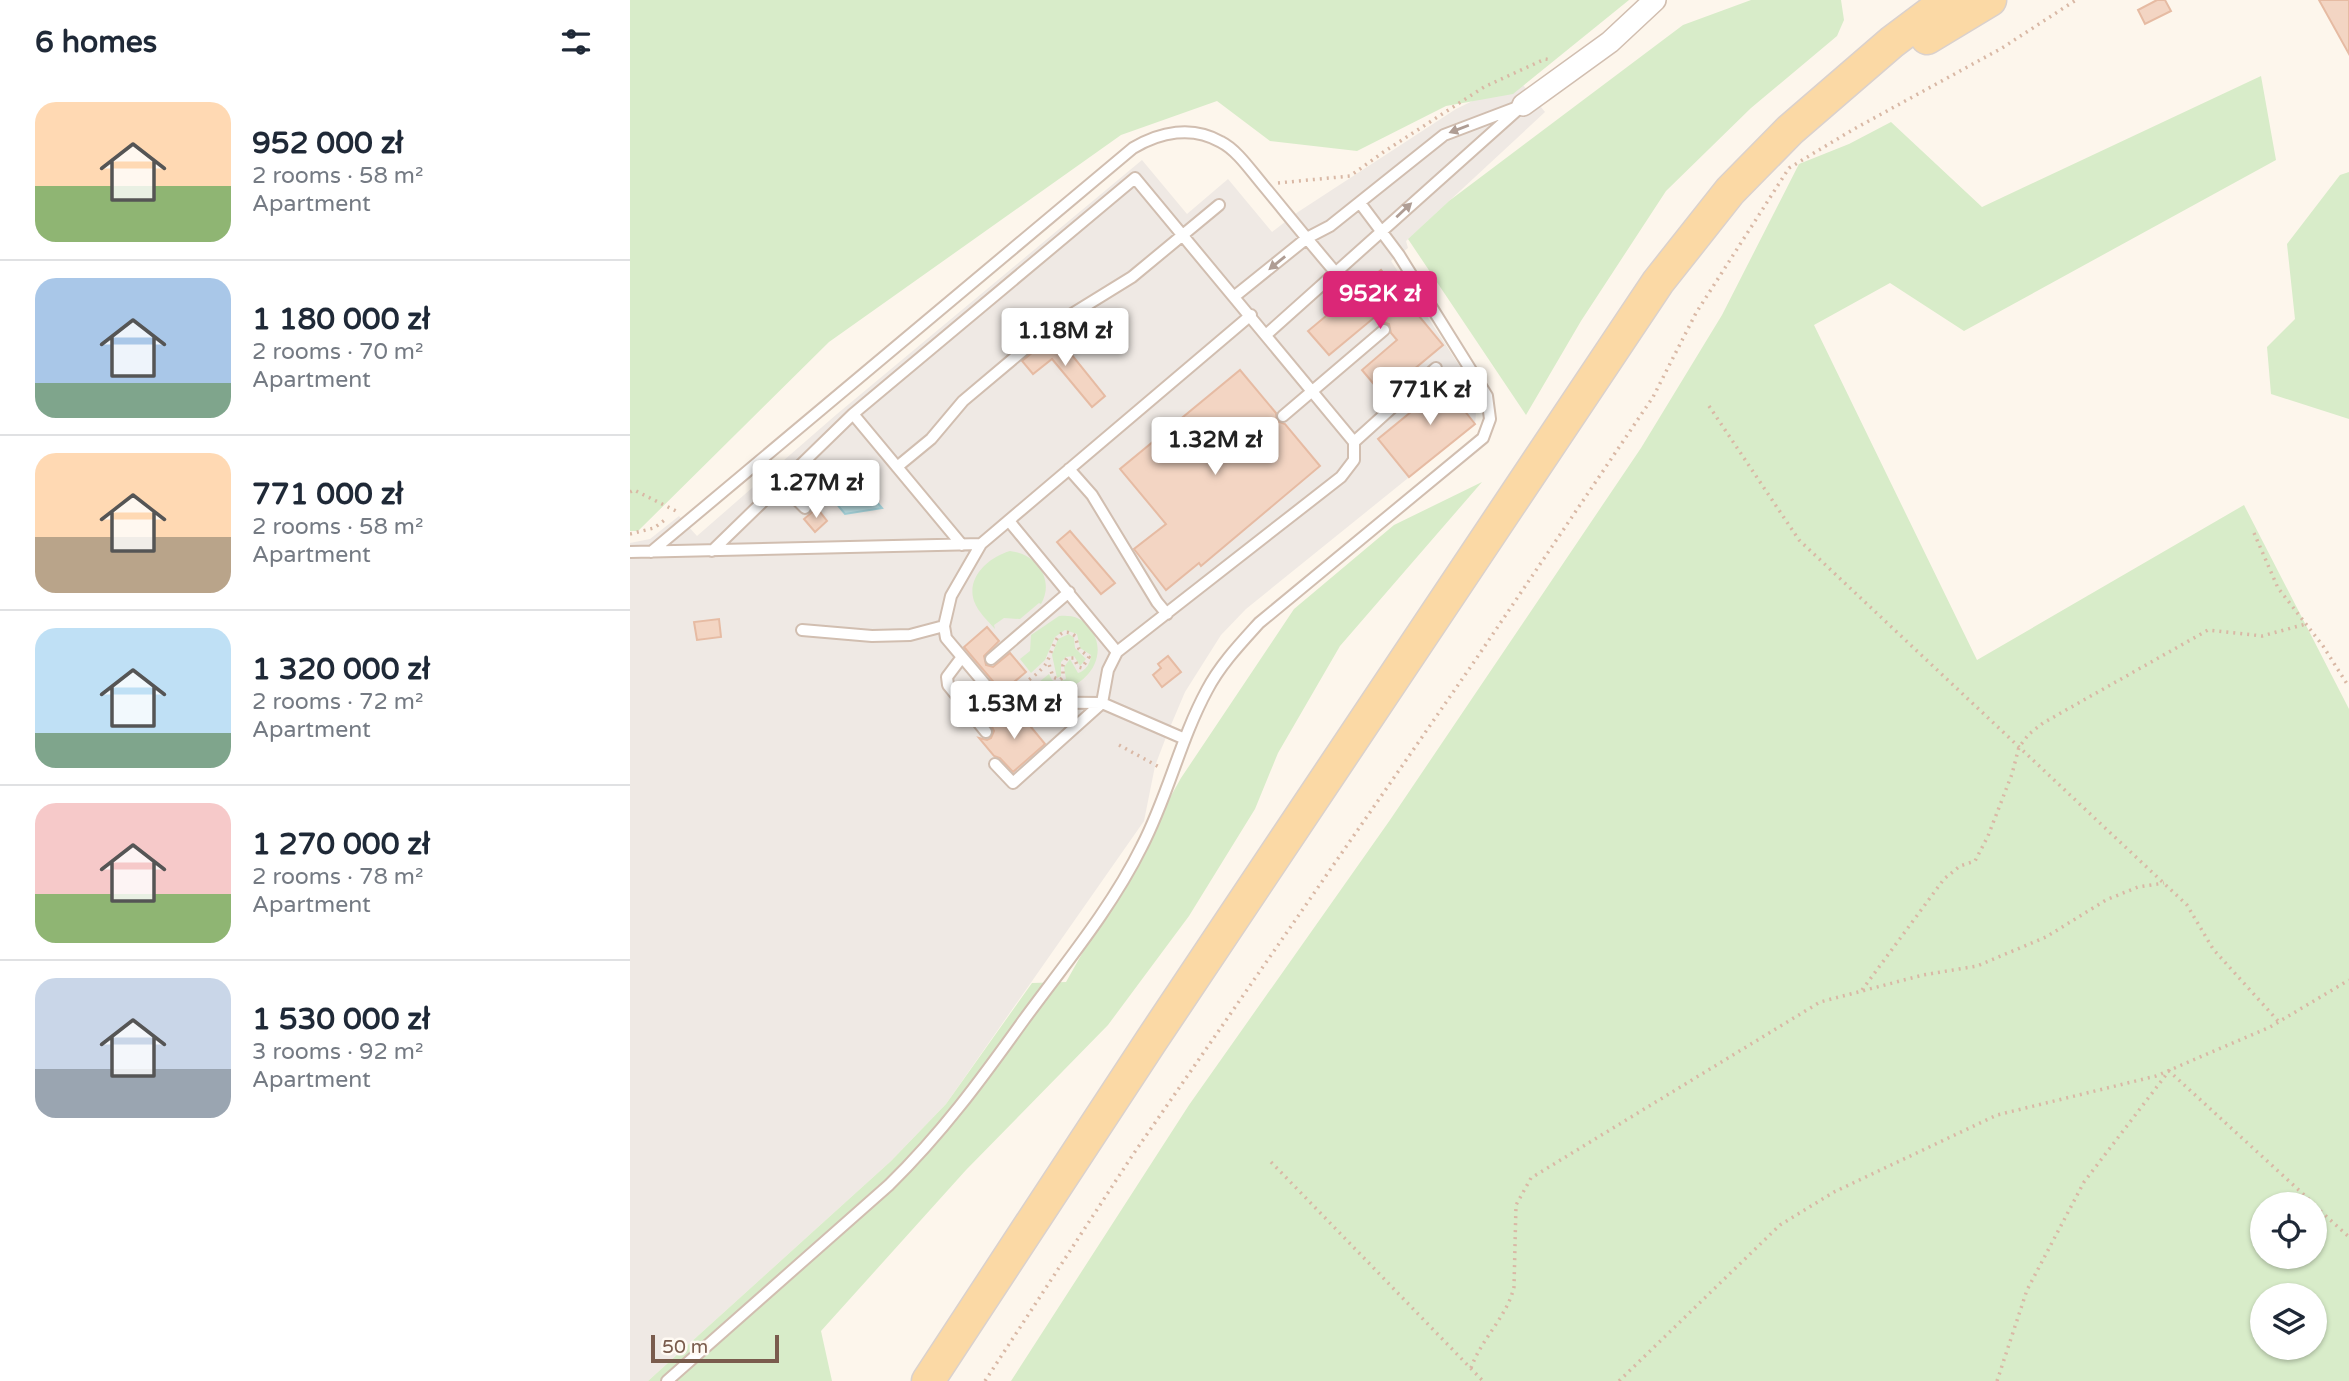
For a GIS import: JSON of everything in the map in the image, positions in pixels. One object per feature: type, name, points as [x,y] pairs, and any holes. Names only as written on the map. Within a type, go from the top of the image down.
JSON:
[{"type":"main road","points":[[1840,87],[1990,0]]},
{"type":"main road","points":[[929,1381],[1151,1041],[1658,282],[1730,191],[1790,130],[1935,3]]},
{"type":"street","points":[[1523,105],[1610,41],[1655,0]]},
{"type":"lane","points":[[1235,296],[1307,238],[1330,226],[1360,203],[1444,135],[1523,105]]},
{"type":"lane","points":[[1267,334],[1523,105]]},
{"type":"lane","points":[[651,552],[1133,148],[1151,137],[1176,131],[1222,142],[1262,184],[1336,273]]},
{"type":"lane","points":[[712,551],[853,414],[1135,178],[1354,442],[1353,460],[1341,477],[1117,652],[1108,670],[1102,703],[1013,783],[995,764]]},
{"type":"lane","points":[[667,1381],[872,1200],[944,1128],[1052,983],[1124,878],[1153,824],[1185,739],[1208,689],[1234,651],[1259,623],[1482,439],[1490,419],[1488,396],[1382,231],[1360,203]]},
{"type":"lane","points":[[897,467],[931,439],[962,401],[1051,327],[1132,277],[1219,205]]},
{"type":"lane","points":[[1185,739],[1102,703],[1000,702],[946,638],[944,626],[951,596],[981,544],[1251,315]]},
{"type":"lane","points":[[1283,416],[1384,330]]},
{"type":"lane","points":[[1354,442],[1436,368]]},
{"type":"lane","points":[[853,414],[962,545]]},
{"type":"lane","points":[[1069,470],[1092,495],[1167,614]]},
{"type":"lane","points":[[781,484],[805,508]]},
{"type":"lane","points":[[1009,521],[1117,652]]},
{"type":"lane","points":[[630,552],[981,544]]},
{"type":"lane","points":[[991,659],[1069,592]]},
{"type":"lane","points":[[802,630],[873,636],[910,635],[944,626]]},
{"type":"lane","points":[[961,657],[947,677],[948,685],[986,732]]},
{"type":"path","points":[[985,1381],[1132,1156],[1474,662],[1653,397],[1696,313],[1789,168],[2002,48],[2076,0]]},
{"type":"path","points":[[1262,184],[1350,176],[1484,87],[1545,60],[1564,61],[1576,66]]},
{"type":"path","points":[[1709,406],[1799,540],[2187,905],[2213,949],[2279,1022]]},
{"type":"path","points":[[630,492],[634,490],[659,500],[691,519]]},
{"type":"path","points":[[630,534],[654,528],[678,511]]},
{"type":"path","points":[[2254,534],[2278,588],[2349,687]]},
{"type":"path","points":[[1861,991],[1944,879],[1960,866],[1975,861],[2003,799],[2019,747],[2029,734],[2067,707],[2208,630],[2262,636],[2306,624]]},
{"type":"path","points":[[1000,702],[1043,667],[1057,637],[1066,632],[1075,636],[1079,649],[1088,657],[1087,664],[1082,668],[1078,667],[1074,658],[1067,658],[1060,680],[1053,677],[1048,661]]},
{"type":"path","points":[[1119,745],[1172,773]]},
{"type":"path","points":[[1471,1368],[1475,1355],[1511,1301],[1514,1287],[1516,1205],[1531,1178],[1820,1002],[1923,975],[1977,966],[2046,937],[2106,900],[2138,887],[2164,883]]},
{"type":"path","points":[[1619,1381],[1780,1225],[1834,1192],[1997,1115],[2169,1071],[2279,1022],[2349,979]]},
{"type":"path","points":[[2169,1071],[2300,1192]]},
{"type":"path","points":[[1997,1381],[2027,1290],[2084,1182],[2169,1071]]},
{"type":"path","points":[[1271,1162],[1483,1381]]},
{"type":"path","points":[[2327,1217],[2349,1237]]},
{"type":"shaded area","points":[[1518,79],[1545,112],[1406,241],[1408,248],[1391,261],[1472,385],[1477,401],[1475,424],[1246,609],[1221,635],[1185,692],[1168,732],[1155,766],[1144,821],[946,1104],[891,1161],[648,1381],[630,1381],[630,543],[650,539],[679,516],[697,536],[837,414],[1142,160],[1187,214],[1228,179],[1272,232],[1298,212],[1456,109]]},
{"type":"green space","points":[[630,0],[1629,0],[1513,94],[1446,106],[1357,151],[1270,141],[1217,101],[1121,135],[829,342],[638,531],[630,531]]},
{"type":"green space","points":[[1751,0],[1841,0],[1844,20],[1837,36],[1751,108],[1666,191],[1581,321],[1526,415],[1408,239],[1449,201],[1683,25]]},
{"type":"green space","points":[[2261,76],[2276,160],[1964,331],[1890,283],[1814,325],[1977,660],[2244,505],[2349,709],[2349,1381],[1011,1381],[1189,1105],[1390,820],[1641,448],[1722,315],[1799,164],[1849,144],[1891,122],[1982,207]]},
{"type":"green space","points":[[2349,172],[2349,419],[2271,394],[2267,347],[2295,319],[2287,244],[2340,175]]},
{"type":"green space","points":[[1482,482],[1340,646],[1278,753],[1255,809],[1189,916],[1108,1025],[966,1170],[821,1331],[832,1381],[648,1381],[891,1161],[946,1104],[1032,983],[1066,982],[1181,778],[1294,609],[1394,525]]},
{"type":"green space","points":[[1010,551],[1028,557],[1041,570],[1046,586],[1045,595],[1041,604],[1020,619],[1004,618],[994,625],[995,629],[974,601],[973,584],[987,563]]},
{"type":"green space","points":[[1059,616],[1076,617],[1083,621],[1096,640],[1098,652],[1095,664],[1079,682],[1056,688],[1042,686],[1039,682],[1049,674],[1056,682],[1066,679],[1064,667],[1070,659],[1078,673],[1086,668],[1090,660],[1091,655],[1080,648],[1077,634],[1065,630],[1055,637],[1045,660],[1031,673],[1020,659],[1030,651],[1031,635]]},
{"type":"green space","points":[[1069,634],[1074,638],[1075,648],[1086,659],[1080,666],[1074,656],[1066,657],[1061,662],[1061,676],[1057,678],[1052,655],[1058,639]]},
{"type":"water","points":[[846,466],[882,508],[845,514],[822,486]]},
{"type":"building","points":[[2157,0],[2165,0],[2171,11],[2145,24],[2138,10]]},
{"type":"building","points":[[2319,0],[2349,0],[2349,54]]},
{"type":"building","points":[[1381,270],[1443,345],[1383,395],[1362,370],[1397,340],[1391,333],[1389,324],[1376,316],[1329,355],[1308,331]]},
{"type":"building","points":[[1055,334],[1105,396],[1092,407],[1052,359],[1033,374],[1022,361]]},
{"type":"building","points":[[1240,370],[1276,413],[1277,421],[1285,424],[1320,466],[1201,566],[1199,563],[1166,590],[1134,549],[1166,524],[1120,469]]},
{"type":"building","points":[[1455,376],[1475,401],[1464,410],[1475,424],[1409,477],[1378,439]]},
{"type":"building","points":[[817,508],[827,521],[815,532],[804,519]]},
{"type":"building","points":[[1070,531],[1115,583],[1101,594],[1057,542]]},
{"type":"building","points":[[719,619],[721,637],[697,640],[694,622]]},
{"type":"building","points":[[987,627],[999,641],[984,656],[986,665],[993,667],[1010,653],[1026,672],[1002,692],[964,647]]},
{"type":"building","points":[[1168,656],[1181,672],[1162,687],[1153,675],[1161,668],[1158,664]]},
{"type":"building","points":[[1013,710],[1017,710],[1045,744],[1013,772],[1000,758],[994,756],[979,738],[991,738],[994,731],[992,727]]}]
